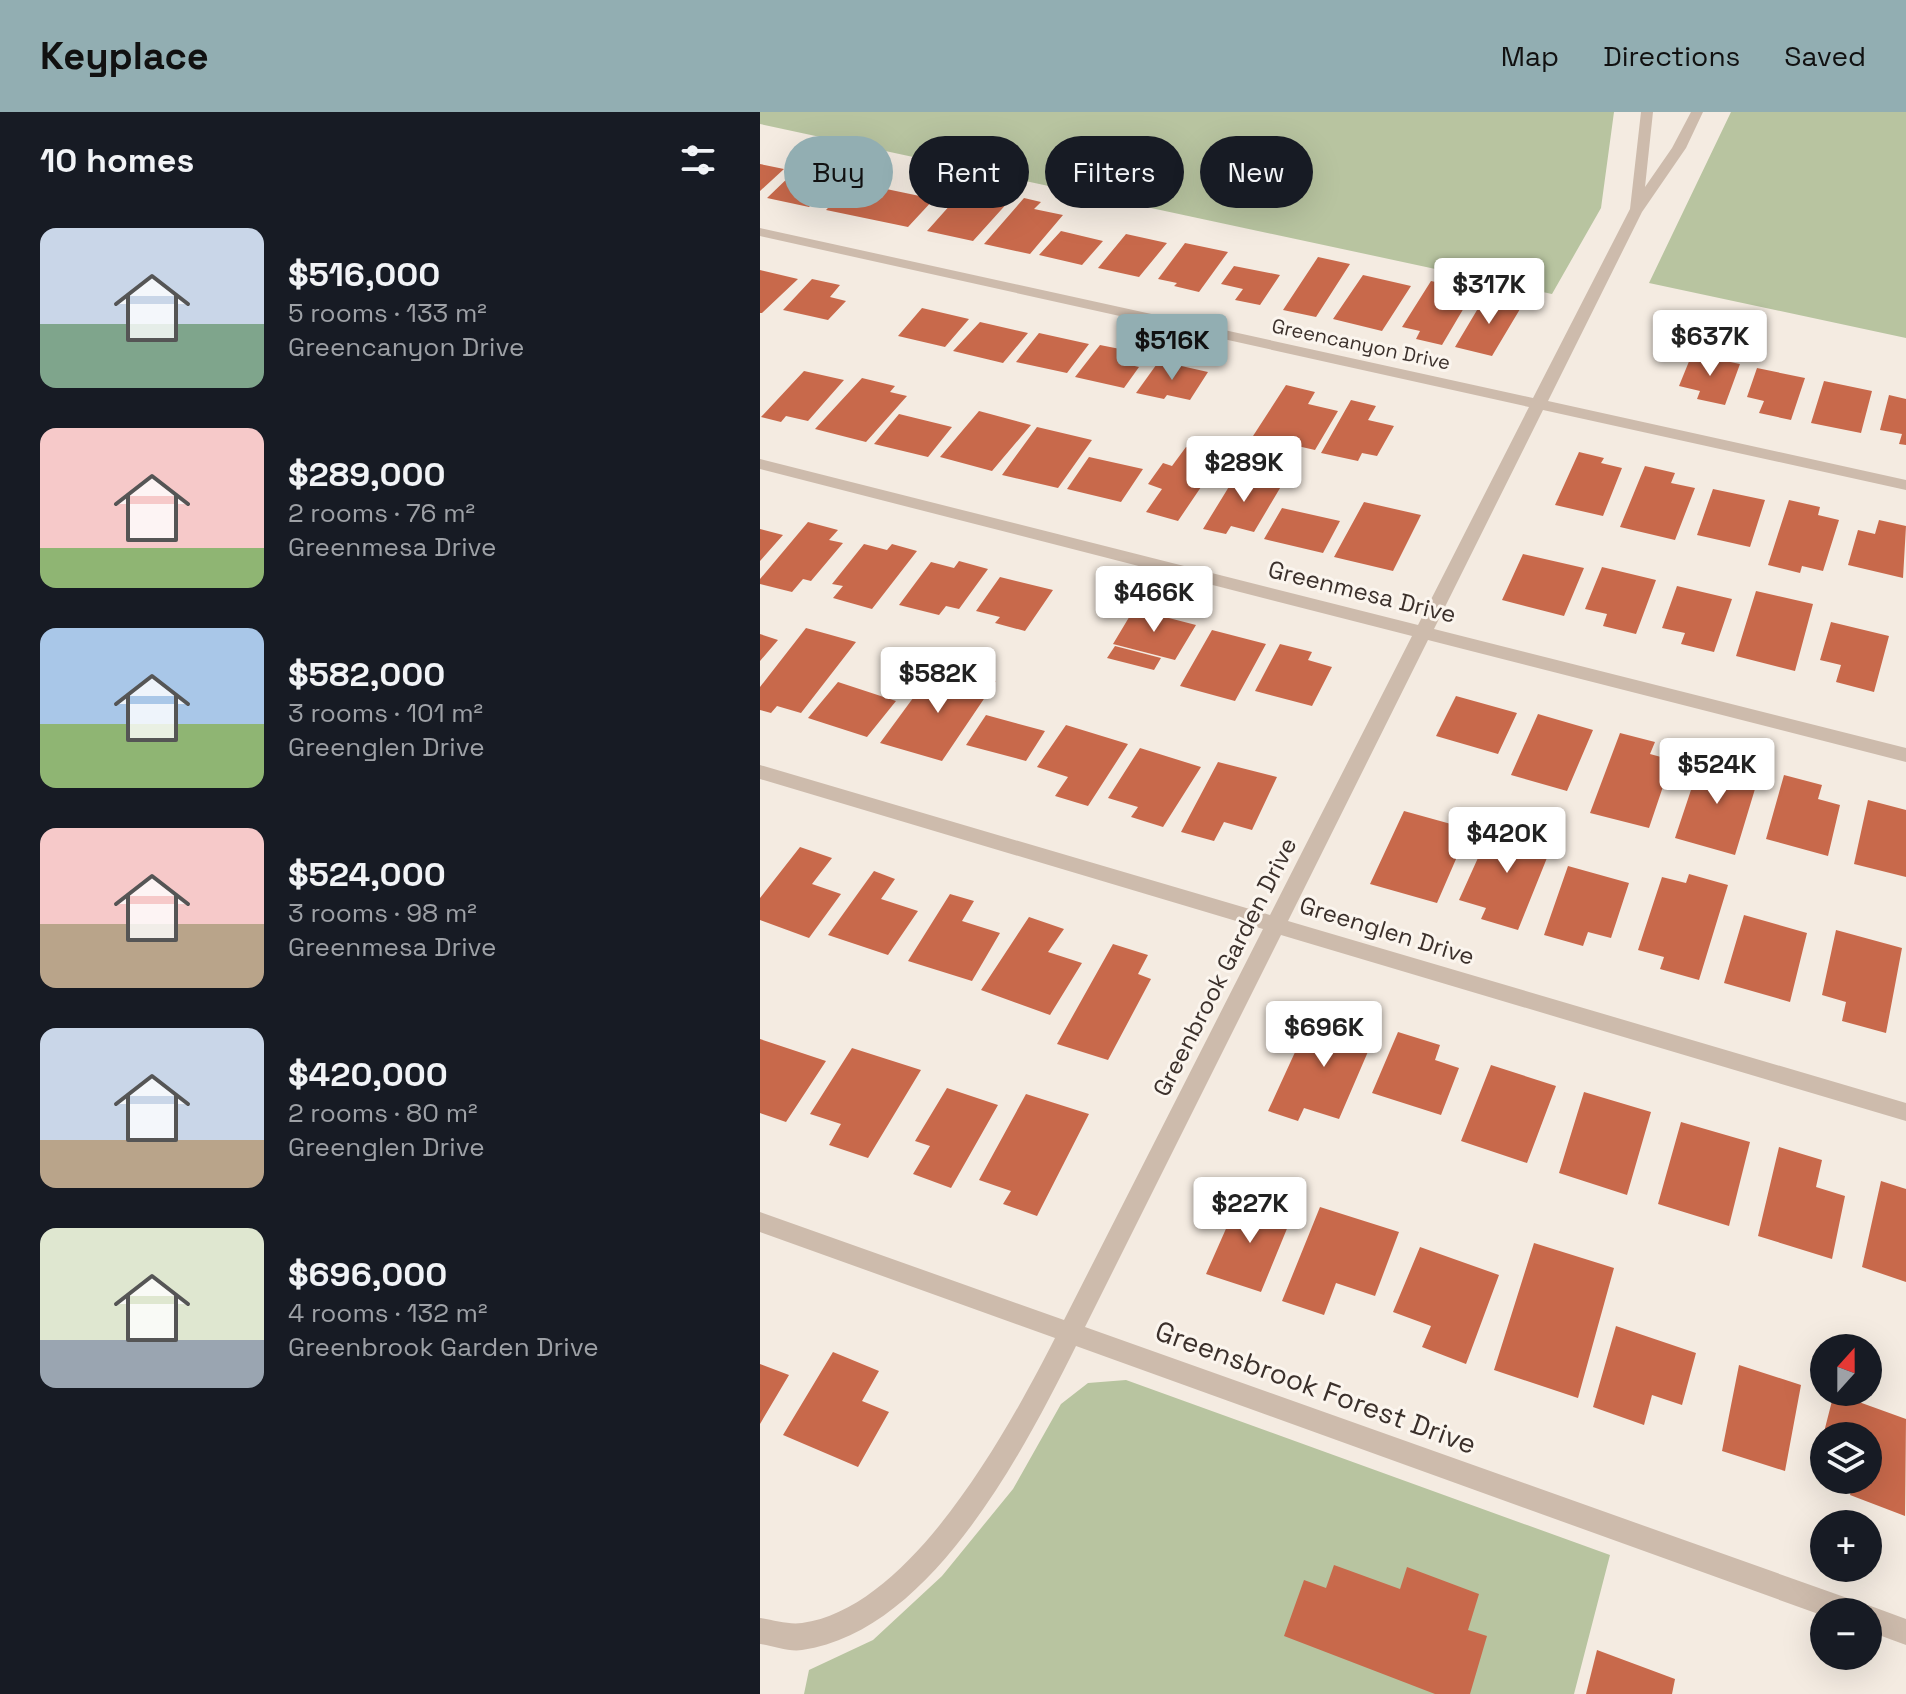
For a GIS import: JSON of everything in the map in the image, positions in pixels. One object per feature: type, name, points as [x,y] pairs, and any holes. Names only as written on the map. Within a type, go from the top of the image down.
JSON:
[{"type":"street","name":"Greenbrook Garden Drive","points":[[1635,212],[1647,112]]},
{"type":"street","name":"Greenbrook Garden Drive","points":[[760,1631],[800,1639],[832,1632],[871,1609],[908,1578],[981,1492],[1021,1430],[1635,212],[1679,148],[1697,112]]},
{"type":"street","name":"Greencanyon Drive","points":[[760,232],[1906,485]]},
{"type":"street","name":"Greenmesa Drive","points":[[760,464],[1906,755]]},
{"type":"street","name":"Greenglen Drive","points":[[760,772],[1906,1112]]},
{"type":"street","name":"Greensbrook Forest Drive","points":[[760,1222],[1811,1598]]},
{"type":"street","points":[[1882,1623],[1906,1632]]},
{"type":"green space","points":[[760,112],[1614,112],[1601,208],[1552,294],[1151,208],[1184,208],[1184,136],[1045,136],[1045,185],[1029,182],[1029,136],[909,136],[909,156],[893,153],[893,136],[816,136],[760,124]]},
{"type":"green space","points":[[1731,112],[1906,112],[1906,338],[1649,283]]},
{"type":"green space","points":[[1126,1380],[1610,1555],[1574,1694],[804,1694],[809,1670],[873,1640],[942,1576],[1013,1489],[1061,1404],[1088,1383]]},
{"type":"building","points":[[760,164],[784,169],[760,191]]},
{"type":"building","points":[[784,182],[784,202],[767,198]]},
{"type":"building","points":[[893,190],[909,194],[909,208],[926,208],[908,227],[826,210],[893,208]]},
{"type":"building","points":[[1029,199],[1041,202],[1034,209],[1063,215],[1030,254],[984,244],[1015,208],[1029,208]]},
{"type":"building","points":[[948,208],[1003,208],[973,241],[927,231]]},
{"type":"building","points":[[1061,231],[1103,241],[1082,265],[1039,255]]},
{"type":"building","points":[[1126,234],[1167,243],[1139,277],[1098,268]]},
{"type":"building","points":[[1185,243],[1228,252],[1199,292],[1158,279]]},
{"type":"building","points":[[1318,257],[1350,264],[1316,317],[1283,310]]},
{"type":"building","points":[[1234,266],[1280,275],[1260,305],[1235,300],[1243,289],[1221,284]]},
{"type":"building","points":[[760,270],[798,279],[762,313],[760,313]]},
{"type":"building","points":[[1363,275],[1411,286],[1382,331],[1333,319]]},
{"type":"building","points":[[812,279],[840,285],[830,297],[846,301],[828,320],[783,310]]},
{"type":"building","points":[[1431,281],[1454,286],[1448,296],[1468,301],[1442,345],[1416,339],[1420,331],[1402,327]]},
{"type":"building","points":[[1486,295],[1523,304],[1492,356],[1455,347]]},
{"type":"building","points":[[922,308],[969,319],[945,347],[898,336]]},
{"type":"building","points":[[980,322],[1028,333],[1003,363],[953,351]]},
{"type":"building","points":[[1039,333],[1089,344],[1067,373],[1016,362]]},
{"type":"building","points":[[1100,345],[1130,351],[1122,363],[1139,367],[1124,388],[1075,377]]},
{"type":"building","points":[[1692,354],[1740,364],[1725,405],[1697,399],[1700,391],[1679,386]]},
{"type":"building","points":[[1159,361],[1208,372],[1190,400],[1136,393]]},
{"type":"building","points":[[1757,368],[1805,378],[1791,420],[1759,413],[1764,401],[1747,397]]},
{"type":"building","points":[[804,371],[844,380],[808,421],[786,416],[781,422],[761,417]]},
{"type":"building","points":[[862,378],[895,386],[890,392],[907,396],[866,442],[815,429]]},
{"type":"building","points":[[1824,381],[1872,391],[1861,433],[1811,423]]},
{"type":"building","points":[[1286,385],[1315,392],[1308,404],[1338,411],[1315,450],[1253,436]]},
{"type":"building","points":[[1889,395],[1906,399],[1906,445],[1899,444],[1902,434],[1880,430]]},
{"type":"building","points":[[1351,400],[1376,406],[1368,420],[1394,426],[1377,456],[1362,453],[1358,461],[1321,453]]},
{"type":"building","points":[[979,411],[1031,425],[992,471],[940,457]]},
{"type":"building","points":[[899,414],[952,427],[928,457],[874,444]]},
{"type":"building","points":[[1037,427],[1092,440],[1058,488],[1002,475]]},
{"type":"building","points":[[1186,447],[1222,456],[1178,521],[1146,512],[1162,489],[1148,484],[1163,463],[1172,466]]},
{"type":"building","points":[[1579,452],[1604,458],[1601,463],[1622,468],[1603,516],[1555,505]]},
{"type":"building","points":[[1089,457],[1143,469],[1121,502],[1067,489]]},
{"type":"building","points":[[1645,466],[1675,473],[1671,483],[1695,488],[1675,540],[1620,527]]},
{"type":"building","points":[[1238,472],[1283,483],[1254,532],[1231,526],[1226,534],[1203,529]]},
{"type":"building","points":[[1713,489],[1765,500],[1750,547],[1697,535]]},
{"type":"building","points":[[1789,500],[1820,507],[1818,515],[1839,520],[1823,571],[1802,566],[1800,573],[1768,565]]},
{"type":"building","points":[[1364,502],[1421,515],[1393,571],[1334,557]]},
{"type":"building","points":[[1282,508],[1340,521],[1323,553],[1264,539]]},
{"type":"building","points":[[1879,520],[1906,526],[1903,578],[1848,565],[1858,530],[1875,534]]},
{"type":"building","points":[[808,522],[838,530],[829,540],[843,543],[811,581],[803,579],[792,592],[760,584],[760,579]]},
{"type":"building","points":[[760,529],[783,535],[760,561]]},
{"type":"building","points":[[864,544],[887,550],[892,544],[917,551],[872,609],[833,598],[843,586],[832,584]]},
{"type":"building","points":[[1523,554],[1584,568],[1564,616],[1502,600]]},
{"type":"building","points":[[959,561],[988,569],[959,609],[946,606],[939,615],[899,605],[931,562],[954,568]]},
{"type":"building","points":[[1602,567],[1656,580],[1636,634],[1603,626],[1607,614],[1585,609]]},
{"type":"building","points":[[1000,577],[1053,590],[1025,631],[995,623],[1000,617],[976,611]]},
{"type":"building","points":[[1677,586],[1732,599],[1714,652],[1681,644],[1685,633],[1662,628]]},
{"type":"building","points":[[1756,591],[1813,604],[1795,671],[1736,656]]},
{"type":"building","points":[[1134,609],[1196,625],[1175,660],[1113,644]]},
{"type":"building","points":[[1831,622],[1889,636],[1874,692],[1836,682],[1841,665],[1820,660]]},
{"type":"building","points":[[806,628],[856,642],[801,713],[777,706],[771,713],[760,710],[760,687]]},
{"type":"building","points":[[1212,630],[1266,644],[1235,701],[1180,686]]},
{"type":"building","points":[[760,634],[778,640],[760,661]]},
{"type":"building","points":[[1280,644],[1312,652],[1308,660],[1332,667],[1312,706],[1255,691]]},
{"type":"building","points":[[1115,646],[1161,658],[1154,670],[1107,658]]},
{"type":"building","points":[[956,670],[996,681],[942,761],[880,743],[927,679],[946,684]]},
{"type":"building","points":[[838,682],[896,701],[867,737],[808,718]]},
{"type":"building","points":[[1456,696],[1517,713],[1498,754],[1436,736]]},
{"type":"building","points":[[1538,714],[1593,730],[1567,791],[1511,775]]},
{"type":"building","points":[[986,715],[1045,731],[1026,761],[966,745]]},
{"type":"building","points":[[1066,725],[1128,744],[1088,806],[1055,796],[1068,777],[1037,767]]},
{"type":"building","points":[[1620,733],[1655,742],[1650,754],[1672,760],[1649,828],[1590,813]]},
{"type":"building","points":[[1140,748],[1201,767],[1163,827],[1131,817],[1138,807],[1108,798]]},
{"type":"building","points":[[1703,754],[1737,763],[1734,772],[1758,779],[1735,855],[1675,838]]},
{"type":"building","points":[[1218,762],[1277,777],[1252,830],[1224,822],[1214,841],[1181,832]]},
{"type":"building","points":[[1784,775],[1822,785],[1818,799],[1840,805],[1828,856],[1766,839]]},
{"type":"building","points":[[1868,800],[1906,810],[1906,877],[1854,864]]},
{"type":"building","points":[[1404,811],[1469,829],[1437,903],[1370,884]]},
{"type":"building","points":[[1517,827],[1555,838],[1518,930],[1481,919],[1486,908],[1459,900],[1491,829],[1513,836]]},
{"type":"building","points":[[800,847],[832,858],[812,884],[841,894],[809,938],[760,920],[760,898]]},
{"type":"building","points":[[1568,866],[1629,883],[1611,938],[1588,932],[1583,946],[1544,935]]},
{"type":"building","points":[[874,871],[895,879],[881,899],[918,911],[888,955],[828,935]]},
{"type":"building","points":[[1689,874],[1728,885],[1699,980],[1660,969],[1664,957],[1638,950],[1662,877],[1686,883]]},
{"type":"building","points":[[950,894],[974,901],[962,921],[1000,933],[972,981],[908,961]]},
{"type":"building","points":[[1744,915],[1807,933],[1790,1002],[1724,983]]},
{"type":"building","points":[[1029,917],[1064,929],[1048,952],[1082,963],[1050,1015],[981,990]]},
{"type":"building","points":[[1836,930],[1902,948],[1886,1033],[1842,1021],[1846,1002],[1822,995]]},
{"type":"building","points":[[1113,944],[1148,955],[1138,974],[1151,979],[1108,1060],[1057,1044]]},
{"type":"building","points":[[1340,1013],[1379,1026],[1339,1119],[1304,1108],[1298,1121],[1268,1111],[1307,1026],[1331,1033]]},
{"type":"building","points":[[1398,1032],[1440,1045],[1435,1060],[1459,1068],[1441,1115],[1372,1093]]},
{"type":"building","points":[[760,1039],[826,1061],[786,1122],[760,1113]]},
{"type":"building","points":[[852,1048],[921,1070],[868,1158],[829,1145],[841,1124],[810,1114]]},
{"type":"building","points":[[1491,1065],[1556,1086],[1527,1163],[1461,1141]]},
{"type":"building","points":[[947,1088],[998,1105],[951,1188],[913,1174],[930,1146],[915,1141]]},
{"type":"building","points":[[1584,1092],[1651,1112],[1627,1195],[1559,1173]]},
{"type":"building","points":[[1026,1094],[1089,1114],[1037,1216],[1003,1204],[1011,1191],[979,1180]]},
{"type":"building","points":[[1681,1122],[1750,1142],[1729,1226],[1658,1204]]},
{"type":"building","points":[[1779,1147],[1822,1160],[1816,1187],[1845,1196],[1832,1259],[1758,1236]]},
{"type":"building","points":[[1881,1181],[1906,1189],[1906,1282],[1862,1267]]},
{"type":"building","points":[[1240,1197],[1293,1214],[1261,1292],[1206,1274]]},
{"type":"building","points":[[1320,1207],[1399,1232],[1375,1296],[1336,1283],[1324,1315],[1282,1301]]},
{"type":"building","points":[[1534,1243],[1614,1268],[1578,1398],[1494,1370]]},
{"type":"building","points":[[1420,1247],[1499,1275],[1466,1364],[1422,1347],[1431,1326],[1393,1312]]},
{"type":"building","points":[[1616,1326],[1696,1353],[1682,1405],[1652,1395],[1644,1425],[1593,1407]]},
{"type":"building","points":[[833,1352],[879,1371],[862,1401],[889,1412],[858,1467],[783,1435]]},
{"type":"building","points":[[760,1364],[789,1375],[760,1424]]},
{"type":"building","points":[[1739,1365],[1801,1385],[1785,1471],[1722,1451]]},
{"type":"building","points":[[1831,1406],[1870,1406],[1906,1419],[1905,1516],[1850,1495],[1882,1494],[1882,1422],[1827,1422]]},
{"type":"building","points":[[1334,1565],[1400,1589],[1407,1567],[1479,1594],[1468,1630],[1487,1636],[1470,1694],[1435,1694],[1284,1636],[1304,1580],[1326,1588]]},
{"type":"building","points":[[1597,1650],[1675,1679],[1672,1694],[1586,1694]]}]
